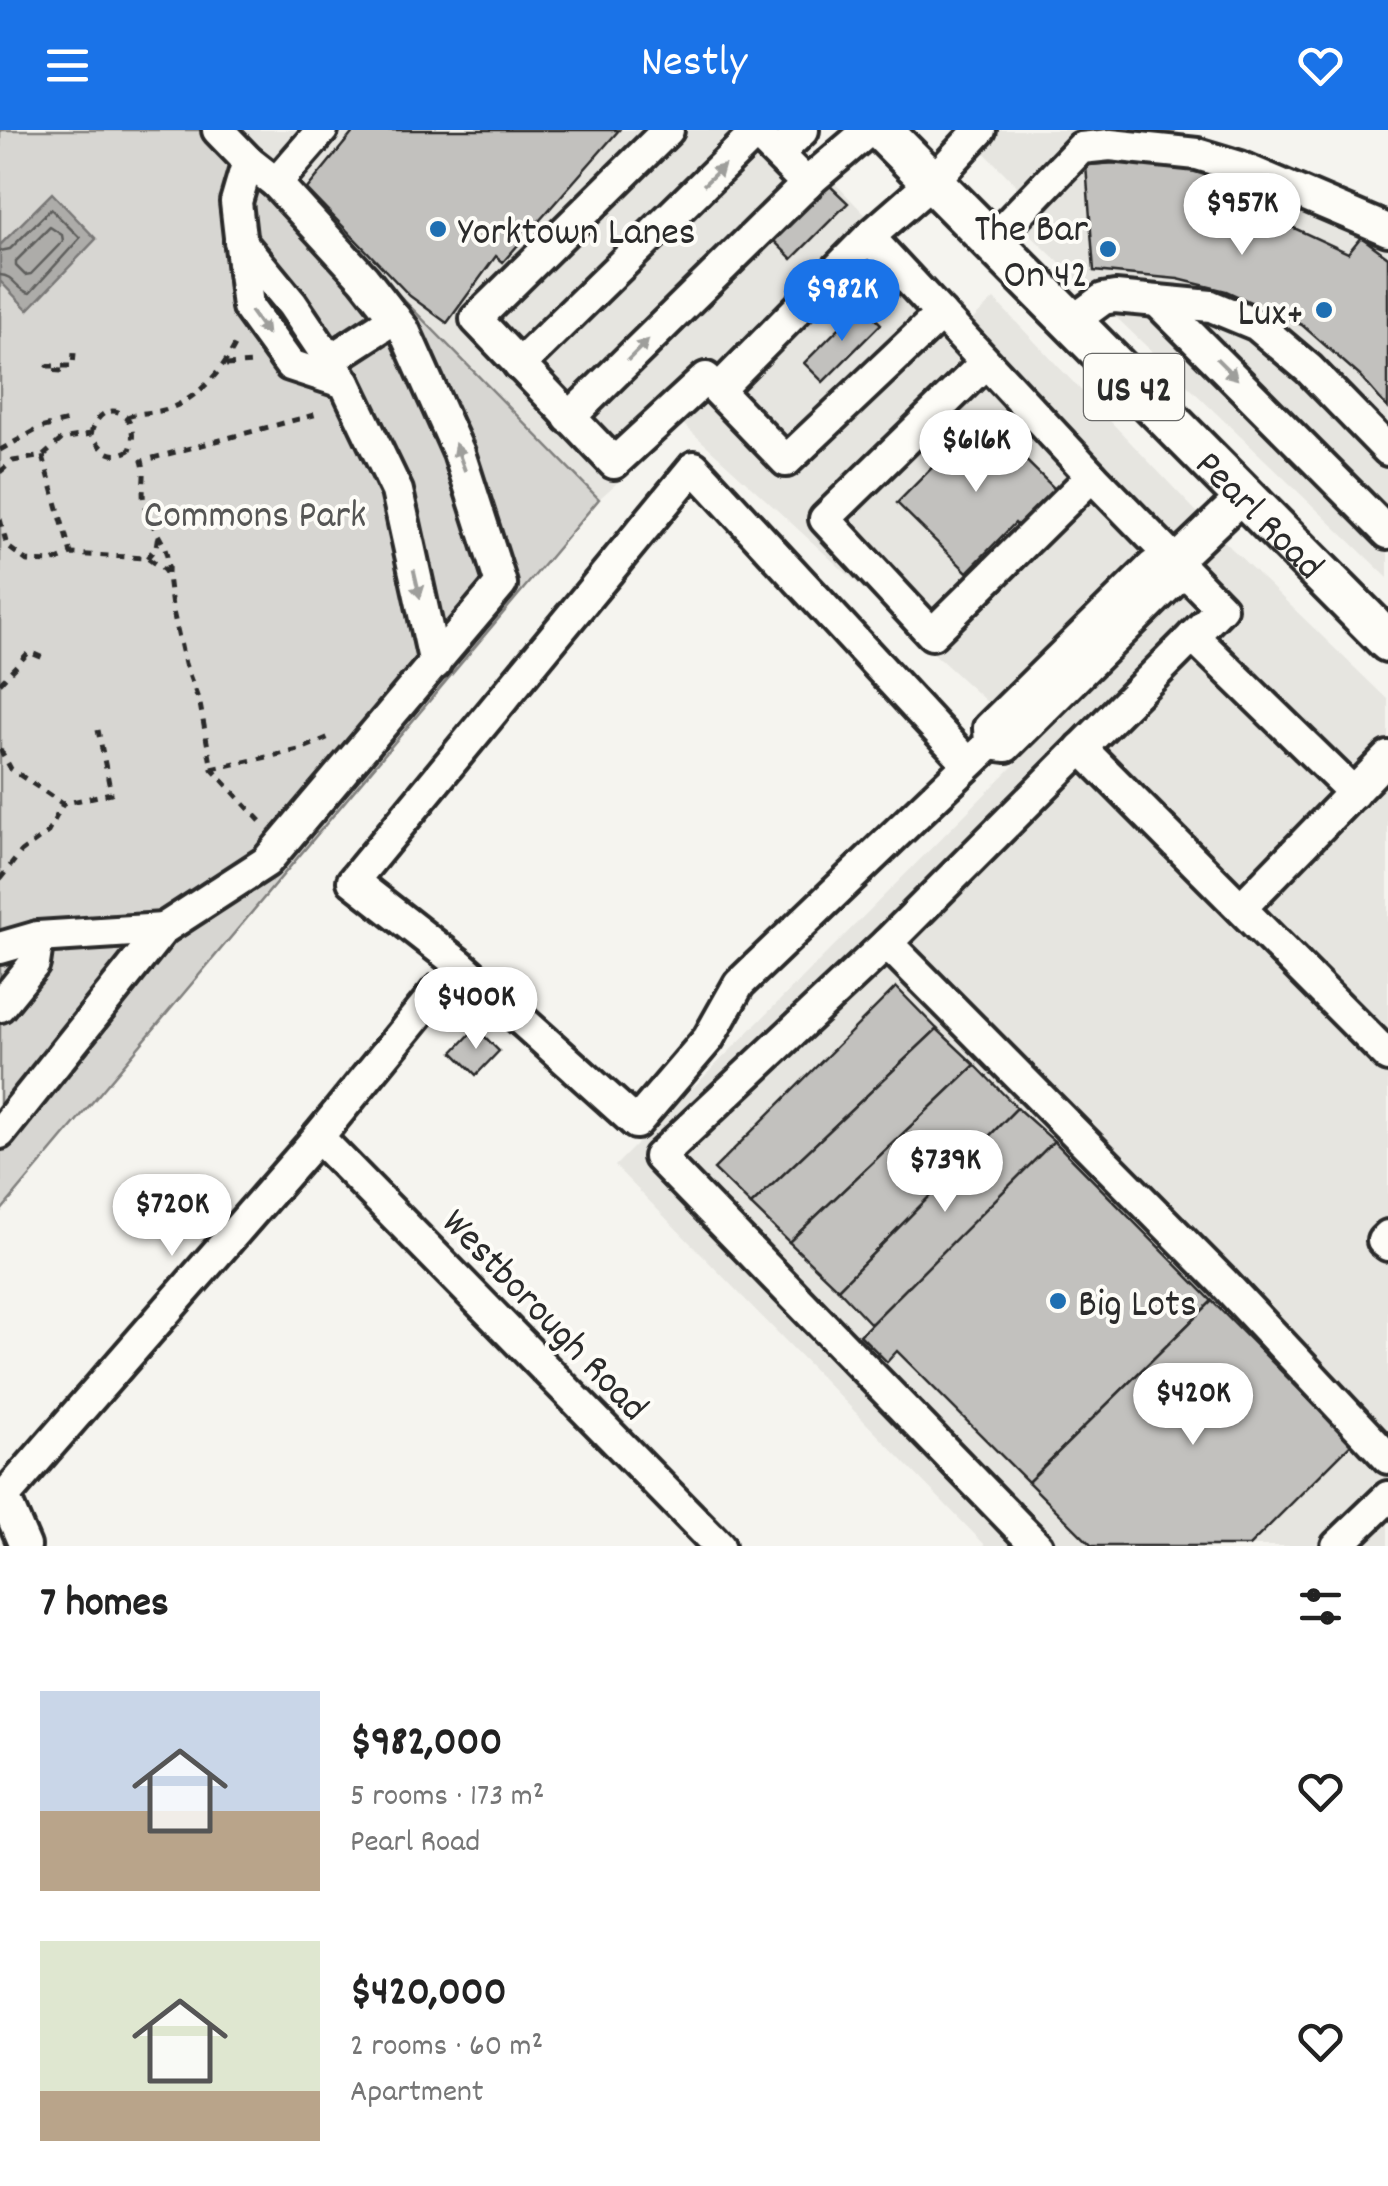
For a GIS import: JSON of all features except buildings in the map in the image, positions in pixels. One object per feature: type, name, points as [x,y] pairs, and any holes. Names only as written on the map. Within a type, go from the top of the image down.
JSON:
[{"type":"main road","name":"Pearl Road","points":[[881,130],[1388,641]]},
{"type":"street","points":[[0,1133],[163,929],[266,862],[501,584],[459,453],[404,330],[364,279],[276,184],[218,130]]},
{"type":"street","points":[[276,184],[322,130]]},
{"type":"street","points":[[668,130],[476,319],[614,462],[766,343],[869,237],[932,182],[978,131]]},
{"type":"street","points":[[518,365],[762,139],[803,130]]},
{"type":"street","points":[[569,418],[807,184],[868,130]]},
{"type":"street","points":[[762,139],[807,184]]},
{"type":"street","points":[[991,242],[1081,148],[1110,145],[1197,154],[1226,162],[1388,230]]},
{"type":"street","points":[[248,161],[236,202],[248,307],[290,365],[337,372]]},
{"type":"street","points":[[869,237],[1172,564],[1222,608],[886,943],[659,1157],[1037,1546]]},
{"type":"street","points":[[1070,323],[1104,299],[1126,296],[1211,306],[1258,325],[1309,369],[1388,450]]},
{"type":"street","points":[[1157,302],[1388,533]]},
{"type":"street","points":[[712,384],[786,461],[941,314]]},
{"type":"street","points":[[337,372],[394,318]]},
{"type":"street","points":[[985,363],[825,519],[932,634],[1092,476]]},
{"type":"street","points":[[337,372],[397,491],[436,664]]},
{"type":"street","points":[[979,754],[694,467],[353,880],[459,964],[636,1123],[708,1039],[738,984],[979,754],[989,728],[1153,566],[1172,564],[1244,496]]},
{"type":"street","points":[[1193,636],[1354,793]]},
{"type":"street","points":[[1081,748],[1388,1056]]},
{"type":"street","points":[[1241,908],[1388,757]]},
{"type":"street","points":[[0,948],[38,937],[163,929]]},
{"type":"street","points":[[0,1006],[34,964],[38,937]]},
{"type":"street","points":[[886,943],[1222,1280],[1388,1458]]},
{"type":"street","points":[[25,1546],[2,1497],[318,1137],[437,991]]},
{"type":"street","name":"Westborough Road","points":[[318,1137],[719,1546]]},
{"type":"street","points":[[1388,1236],[1383,1241],[1388,1245]]},
{"type":"street","points":[[1337,1546],[1388,1498]]},
{"type":"path","points":[[226,365],[243,330]]},
{"type":"path","points":[[62,370],[48,370],[48,366],[73,366],[74,353]]},
{"type":"path","points":[[128,417],[134,438],[130,450],[120,456],[101,450],[91,434],[94,421],[102,414],[115,411],[128,417],[169,408],[196,394],[214,372],[226,365],[265,362]]},
{"type":"path","points":[[142,461],[321,413]]},
{"type":"path","points":[[0,450],[40,428],[72,420]]},
{"type":"path","points":[[0,472],[13,461],[43,456],[62,439],[91,434]]},
{"type":"path","points":[[130,450],[142,461],[143,501],[168,550],[172,608],[185,664],[200,704],[212,769],[271,832]]},
{"type":"path","points":[[43,456],[71,554]]},
{"type":"path","points":[[0,518],[4,548],[27,561],[52,562],[71,554],[147,558],[168,576]]},
{"type":"path","points":[[147,558],[156,546],[158,532]]},
{"type":"path","points":[[0,684],[29,652],[48,660]]},
{"type":"path","points":[[0,749],[12,769],[63,804],[111,793],[98,730]]},
{"type":"path","points":[[212,769],[298,750],[348,732]]},
{"type":"path","points":[[0,879],[20,852],[48,832],[63,804]]},
{"type":"shaded area","points":[[237,130],[784,130],[969,323],[994,299],[1231,548],[1388,700],[1388,1546],[986,1546],[615,1166],[1034,745],[683,424],[599,499]]},
{"type":"shaded area","points":[[962,130],[1075,130],[1021,190]]},
{"type":"shaded area","points":[[1116,130],[1173,130],[1388,218],[1388,578],[1021,226]]},
{"type":"green space","name":"Commons Park","points":[[0,130],[237,130],[599,499],[0,1212]]},
{"type":"water","points":[[52,193],[96,239],[28,310],[0,281],[0,245]]},
{"type":"place","name":"Yorktown Lanes","points":[[438,229]]},
{"type":"place","name":"The Bar On 42","points":[[1108,249]]},
{"type":"place","name":"Lux+","points":[[1324,310]]},
{"type":"place","name":"Big Lots","points":[[1058,1301]]}]
